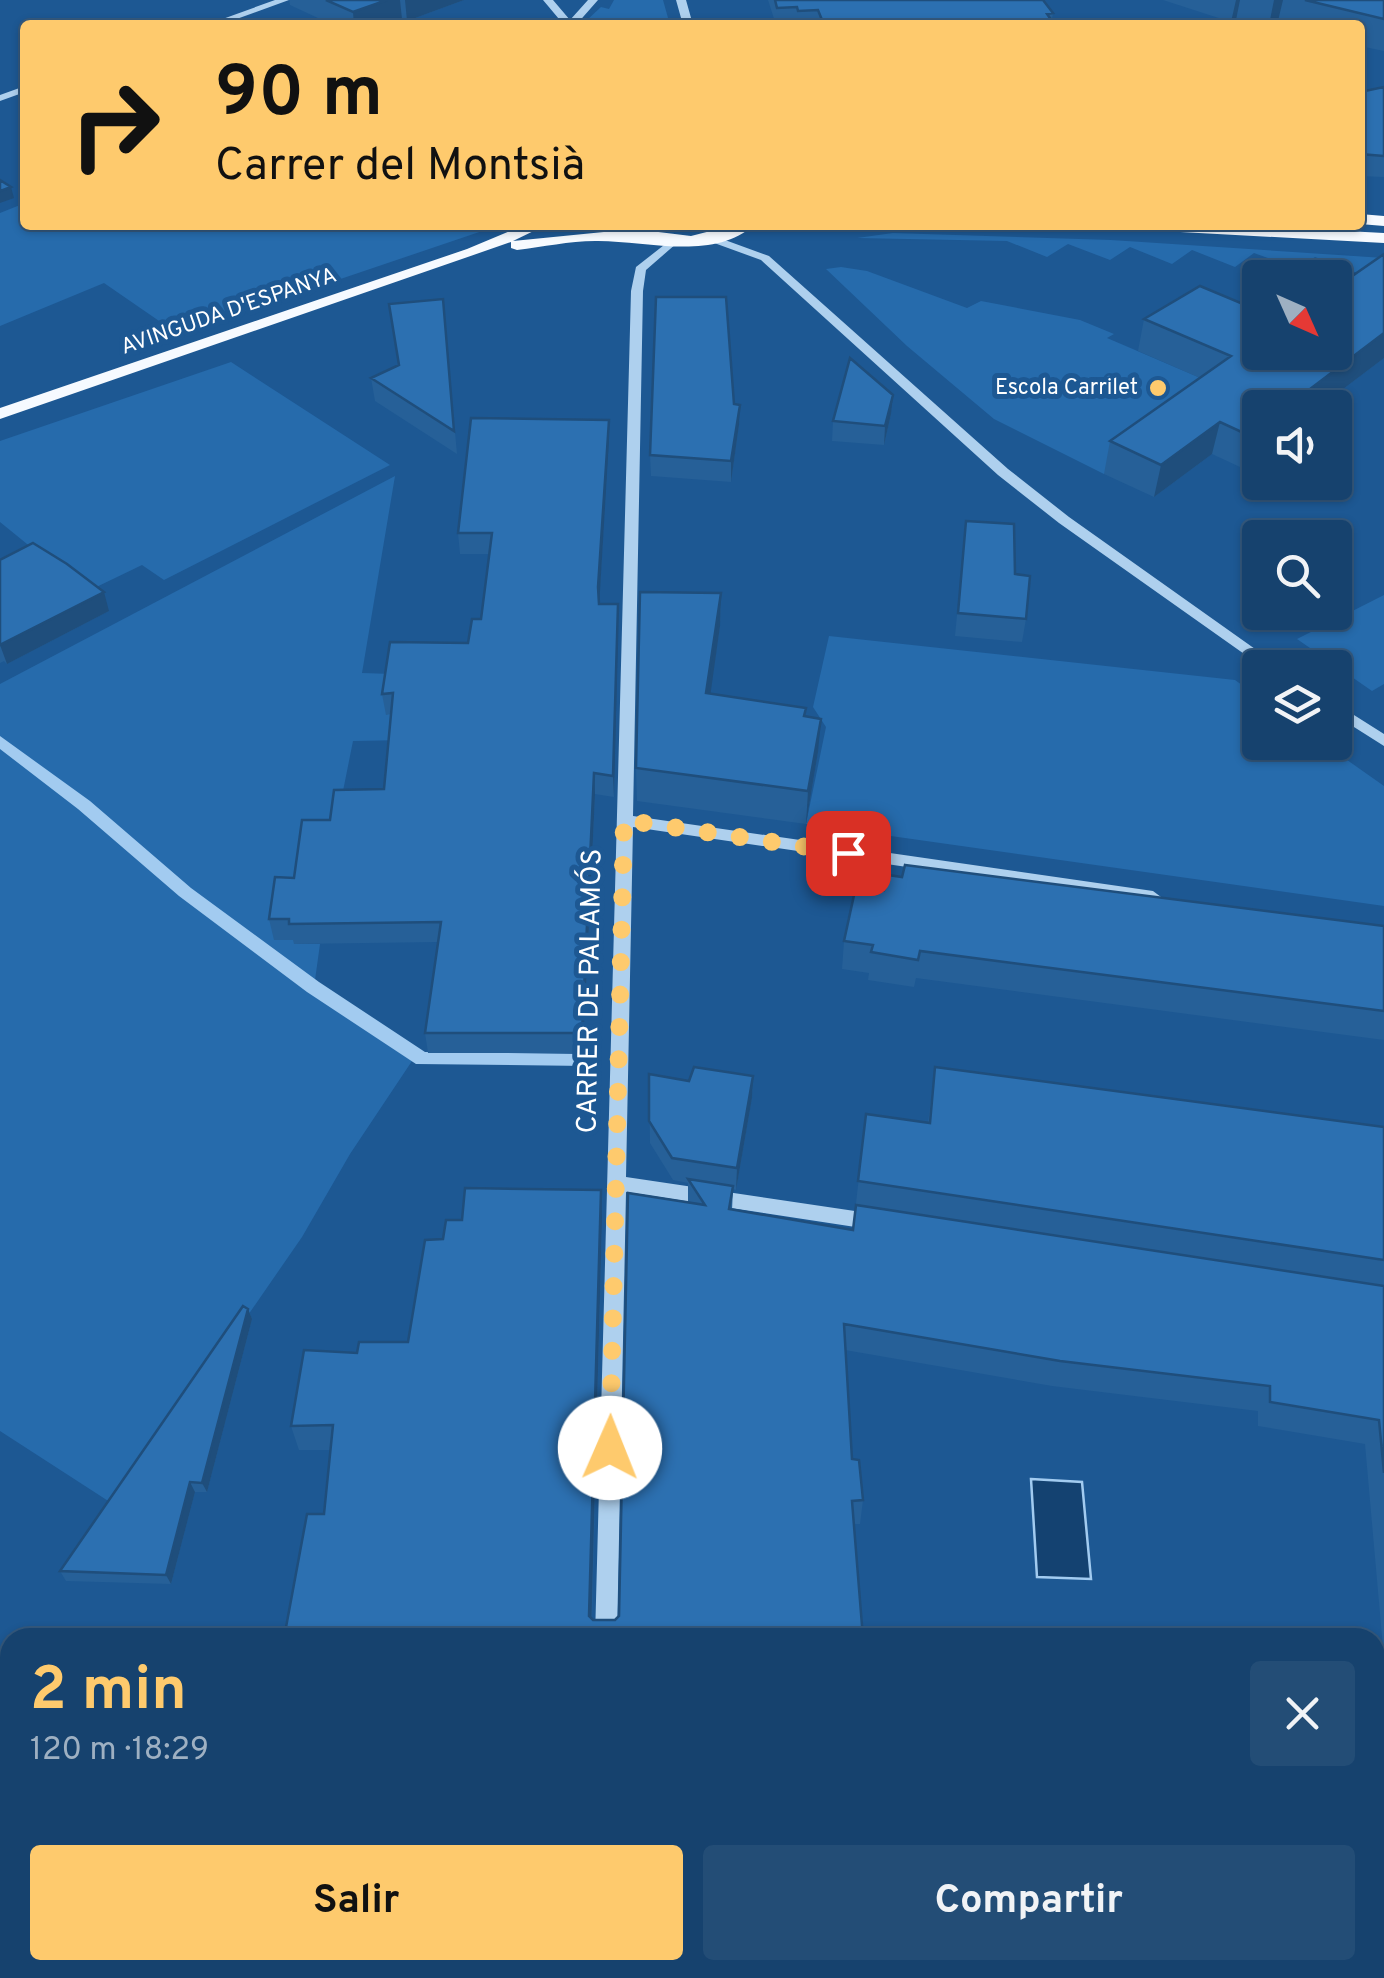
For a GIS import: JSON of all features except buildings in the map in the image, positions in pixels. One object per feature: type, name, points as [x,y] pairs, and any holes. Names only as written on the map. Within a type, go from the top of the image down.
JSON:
[{"type":"main road","name":"AVINGUDA D'ESPANYA","points":[[0,414],[473,252],[526,230]]},
{"type":"main road","points":[[628,230],[647,238],[673,241],[710,238],[734,230]]},
{"type":"main road","points":[[1236,230],[1384,238]]},
{"type":"main road","name":"AVINGUDA D'ESPANYA","points":[[473,252],[546,240],[647,238]]},
{"type":"street","points":[[226,20],[284,0]]},
{"type":"street","points":[[548,0],[566,20]]},
{"type":"street","points":[[575,20],[590,0]]},
{"type":"street","points":[[566,1],[590,0]]},
{"type":"street","points":[[710,238],[765,258],[1003,472],[1249,650]]},
{"type":"street","name":"CARRER DE PALAMÓS","points":[[606,1628],[638,282],[640,270],[673,241]]},
{"type":"street","points":[[1352,719],[1384,741]]},
{"type":"street","points":[[624,820],[1168,899]]},
{"type":"street","points":[[616,1183],[901,1226]]},
{"type":"shaded area","points":[[614,0],[663,0],[669,20],[587,20],[601,7],[609,9]]},
{"type":"shaded area","points":[[20,205],[20,230],[485,230],[178,334],[104,283],[0,326],[0,213]]},
{"type":"shaded area","points":[[893,233],[1111,240],[1384,258],[1360,274],[1352,271],[1352,260],[1315,257],[1273,260],[1254,253],[1235,267],[1192,250],[1172,264],[1130,247],[1110,260],[1068,244],[1047,257],[1007,241],[857,238]]},
{"type":"shaded area","points":[[826,269],[867,271],[967,308],[981,301],[1080,320],[1114,334],[1107,338],[1224,388],[1104,474],[994,419],[907,346]]},
{"type":"shaded area","points":[[231,362],[390,465],[164,580],[142,565],[86,592],[0,522],[0,441]]},
{"type":"shaded area","points":[[395,476],[362,673],[392,674],[386,714],[412,714],[407,740],[353,741],[339,811],[274,939],[320,944],[315,980],[294,982],[412,1061],[350,1154],[302,1237],[116,1506],[0,1431],[0,684]]},
{"type":"shaded area","points":[[1384,595],[1384,684],[1372,691],[1352,677],[1352,650],[1313,650],[1297,639],[1315,630],[1352,630],[1352,611]]},
{"type":"shaded area","points":[[829,636],[1235,680],[1242,685],[1242,760],[1347,760],[1384,786],[1384,906],[806,824],[826,727],[813,707]]},
{"type":"shaded area","points":[[1031,1479],[1082,1482],[1091,1579],[1037,1577]]},
{"type":"waterway","points":[[0,741],[84,805],[185,892],[313,987],[422,1059],[581,1061]]},
{"type":"place","name":"Escola Carrilet","points":[[1158,388]]},
{"type":"route","points":[[610,1448],[624,820],[848,853]]}]
